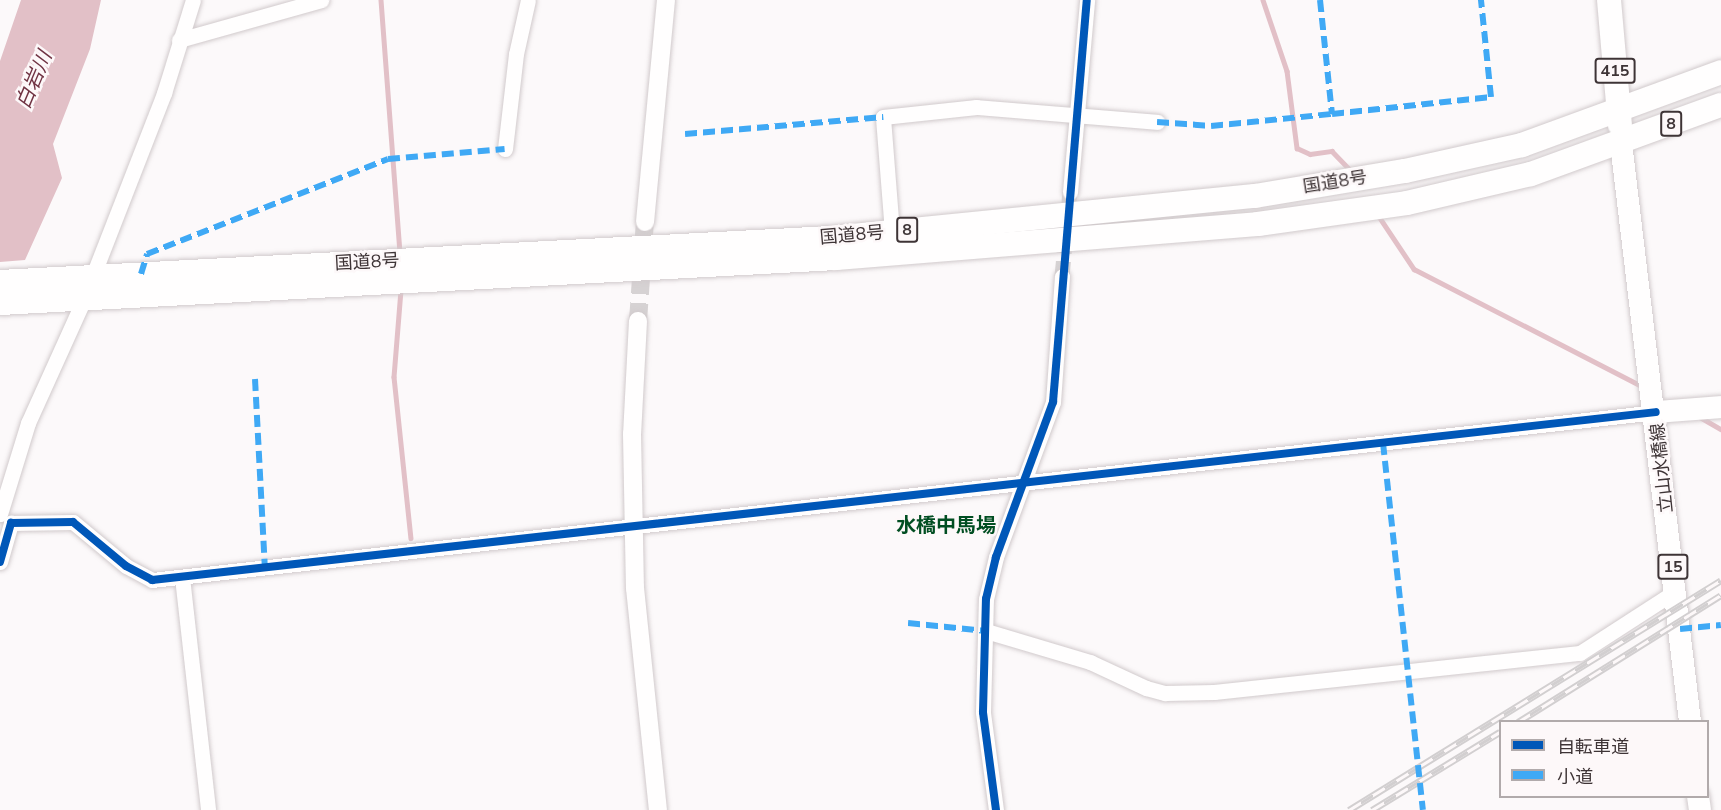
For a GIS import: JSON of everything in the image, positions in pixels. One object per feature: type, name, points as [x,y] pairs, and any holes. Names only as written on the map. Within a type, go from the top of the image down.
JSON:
[{"type":"highway","name":"415","points":[[1610,0],[1621,143]]},
{"type":"highway","name":"国道8号","points":[[0,303],[82,289],[892,232],[1255,195],[1394,173],[1522,145],[1721,72]]},
{"type":"highway","name":"国道8号","points":[[0,282],[82,289],[836,258],[1258,224],[1407,203],[1531,174],[1721,105]]},
{"type":"main road","name":"立山水橋線","points":[[1621,143],[1656,412],[1690,720]]},
{"type":"main road","points":[[1656,412],[1721,407]]},
{"type":"street","points":[[0,514],[28,423],[164,93],[193,0]]},
{"type":"street","points":[[179,40],[321,0]]},
{"type":"street","points":[[505,149],[516,54],[528,0]]},
{"type":"street","points":[[645,222],[666,0]]},
{"type":"street","points":[[1070,192],[1087,0]]},
{"type":"street","points":[[892,232],[883,117],[976,107],[1157,122]]},
{"type":"street","points":[[996,810],[983,712],[986,599],[996,557],[1026,482],[1053,402],[1062,276]]},
{"type":"street","points":[[638,321],[632,527],[641,668],[658,810]]},
{"type":"street","points":[[0,562],[11,523],[60,519],[73,522],[142,576],[152,580],[1656,412]]},
{"type":"street","points":[[182,577],[208,810]]},
{"type":"street","points":[[986,631],[1090,662],[1146,688],[1165,693],[1214,692],[1580,653],[1676,591]]},
{"type":"water","name":"白岩川","points":[[21,0],[101,0],[90,49],[53,144],[62,178],[25,260],[0,262],[0,61]]},
{"type":"waterway","points":[[381,0],[400,255]]},
{"type":"waterway","points":[[1263,0],[1287,71],[1297,148],[1310,154],[1332,151],[1352,172]]},
{"type":"waterway","points":[[1378,215],[1414,269],[1642,386]]},
{"type":"waterway","points":[[401,290],[394,377],[411,538]]},
{"type":"waterway","points":[[1700,417],[1721,429]]},
{"type":"tunnel","points":[[1062,276],[1070,192]]},
{"type":"tunnel","points":[[638,321],[645,222]]},
{"type":"railway","points":[[1349,810],[1721,580]]},
{"type":"railway","points":[[1521,720],[1721,595]]},
{"type":"railway","points":[[1372,810],[1499,733]]},
{"type":"marked path","points":[[1320,0],[1332,114],[1491,97],[1481,0]]},
{"type":"marked path","points":[[1157,122],[1211,126],[1332,114]]},
{"type":"marked path","points":[[685,134],[883,117]]},
{"type":"marked path","points":[[141,274],[147,254],[388,159],[505,149]]},
{"type":"marked path","points":[[255,379],[265,567]]},
{"type":"marked path","points":[[1383,443],[1423,810]]},
{"type":"marked path","points":[[908,623],[986,631]]},
{"type":"marked path","points":[[1680,629],[1721,625]]},
{"type":"cycle path","points":[[996,810],[983,712],[986,599],[996,557],[1053,402],[1087,0]]},
{"type":"cycle path","points":[[0,562],[11,523],[73,522],[126,566],[152,580],[1656,412]]},
{"type":"district","name":"水橋中馬場","points":[[946,525]]}]
